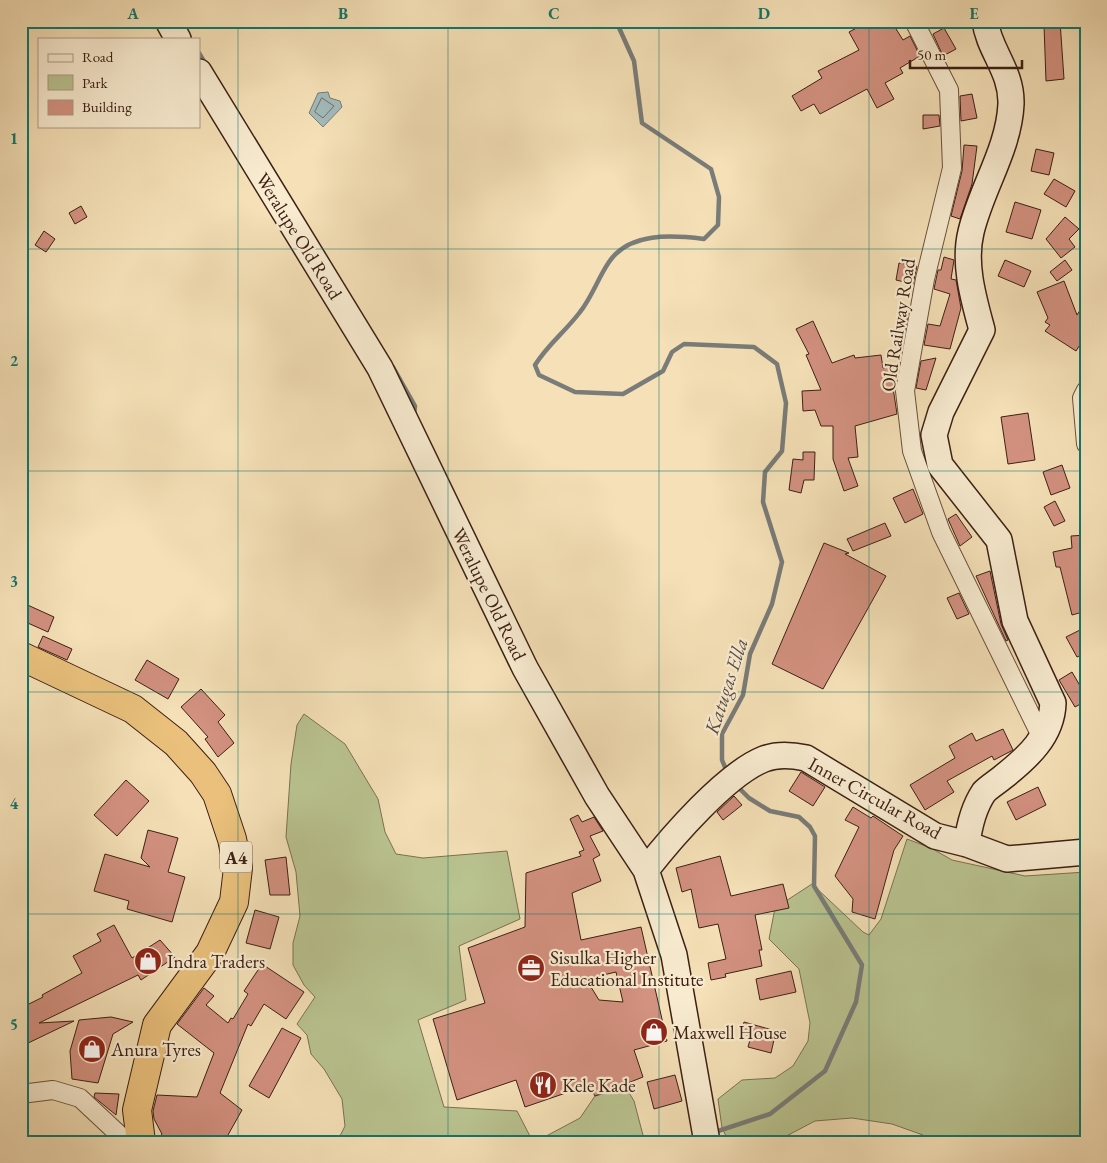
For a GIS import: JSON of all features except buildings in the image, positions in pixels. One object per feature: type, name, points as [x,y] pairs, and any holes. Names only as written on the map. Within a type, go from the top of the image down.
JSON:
[{"type":"highway","name":"A4","points":[[21,656],[133,709],[176,743],[203,773],[217,794],[232,839],[238,868],[234,902],[210,953],[157,1025],[137,1110],[141,1142]]},
{"type":"street","points":[[168,21],[177,38]]},
{"type":"street","name":"Old Railway Road","points":[[914,21],[949,90],[952,168],[925,279],[905,391],[912,451],[941,532],[1042,738]]},
{"type":"street","points":[[967,844],[969,826],[985,792],[1028,757],[1042,738],[1052,718],[1053,703],[1015,621],[999,540],[940,465],[934,435],[941,412],[982,330],[970,281],[970,233],[1000,152],[1011,106],[1010,84],[985,21]]},
{"type":"street","name":"Weralupe Old Road","points":[[200,74],[380,368],[525,668],[597,796],[646,870],[674,955],[705,1135]]},
{"type":"street","points":[[1086,390],[1082,398],[1086,444]]},
{"type":"street","name":"Inner Circular Road","points":[[646,870],[669,841],[730,781],[765,759],[789,755],[806,758],[935,836],[967,844],[1007,859],[1086,852]]},
{"type":"street","points":[[21,1094],[53,1090],[80,1098],[127,1142]]},
{"type":"green space","points":[[304,714],[345,744],[378,799],[385,832],[396,854],[423,858],[507,851],[520,919],[459,946],[466,1000],[418,1020],[444,1107],[517,1111],[533,1142],[337,1142],[345,1126],[342,1099],[324,1069],[311,1054],[307,1035],[297,1024],[315,997],[304,985],[293,965],[293,943],[300,916],[296,872],[286,837],[291,764],[297,725]]},
{"type":"green space","points":[[907,839],[931,848],[952,860],[1025,876],[1086,872],[1086,1142],[927,1142],[923,1135],[892,1124],[852,1118],[815,1121],[775,1142],[745,1142],[741,1137],[729,1142],[722,1128],[718,1099],[742,1080],[775,1078],[793,1066],[808,1041],[810,1023],[799,969],[769,939],[775,908],[812,884],[863,932],[869,935],[881,919]]},
{"type":"green space","points":[[628,1091],[634,1101],[644,1139],[643,1142],[535,1142],[580,1118],[595,1096],[610,1092]]},
{"type":"water","points":[[328,92],[330,98],[340,101],[342,107],[323,127],[309,113],[318,93]]},
{"type":"waterway","points":[[616,21],[634,61],[642,123],[711,169],[719,197],[718,225],[704,239],[652,238],[639,240],[618,252],[605,268],[580,312],[535,365],[539,375],[575,392],[623,394],[663,371],[672,352],[684,344],[754,347],[777,364],[786,403],[782,451],[765,472],[763,502],[782,562],[772,604],[750,654],[743,695],[722,734],[722,760],[727,772]]},
{"type":"waterway","points":[[200,55],[206,65]]},
{"type":"waterway","points":[[393,367],[415,406],[414,416]]},
{"type":"waterway","name":"Katugas Ella","points":[[712,1133],[770,1114],[825,1071],[856,1002],[862,965],[814,886],[815,836],[810,827],[799,817],[770,811],[749,798],[737,786]]},
{"type":"waterway","points":[[669,1142],[698,1138]]},
{"type":"place","name":"Indra Traders","points":[[148,961]]},
{"type":"place","name":"Sisulka Higher Educational Institute","points":[[531,968]]},
{"type":"place","name":"Maxwell House","points":[[654,1032]]},
{"type":"place","name":"Anura Tyres","points":[[92,1049]]},
{"type":"place","name":"Kele Kade","points":[[543,1085]]}]
